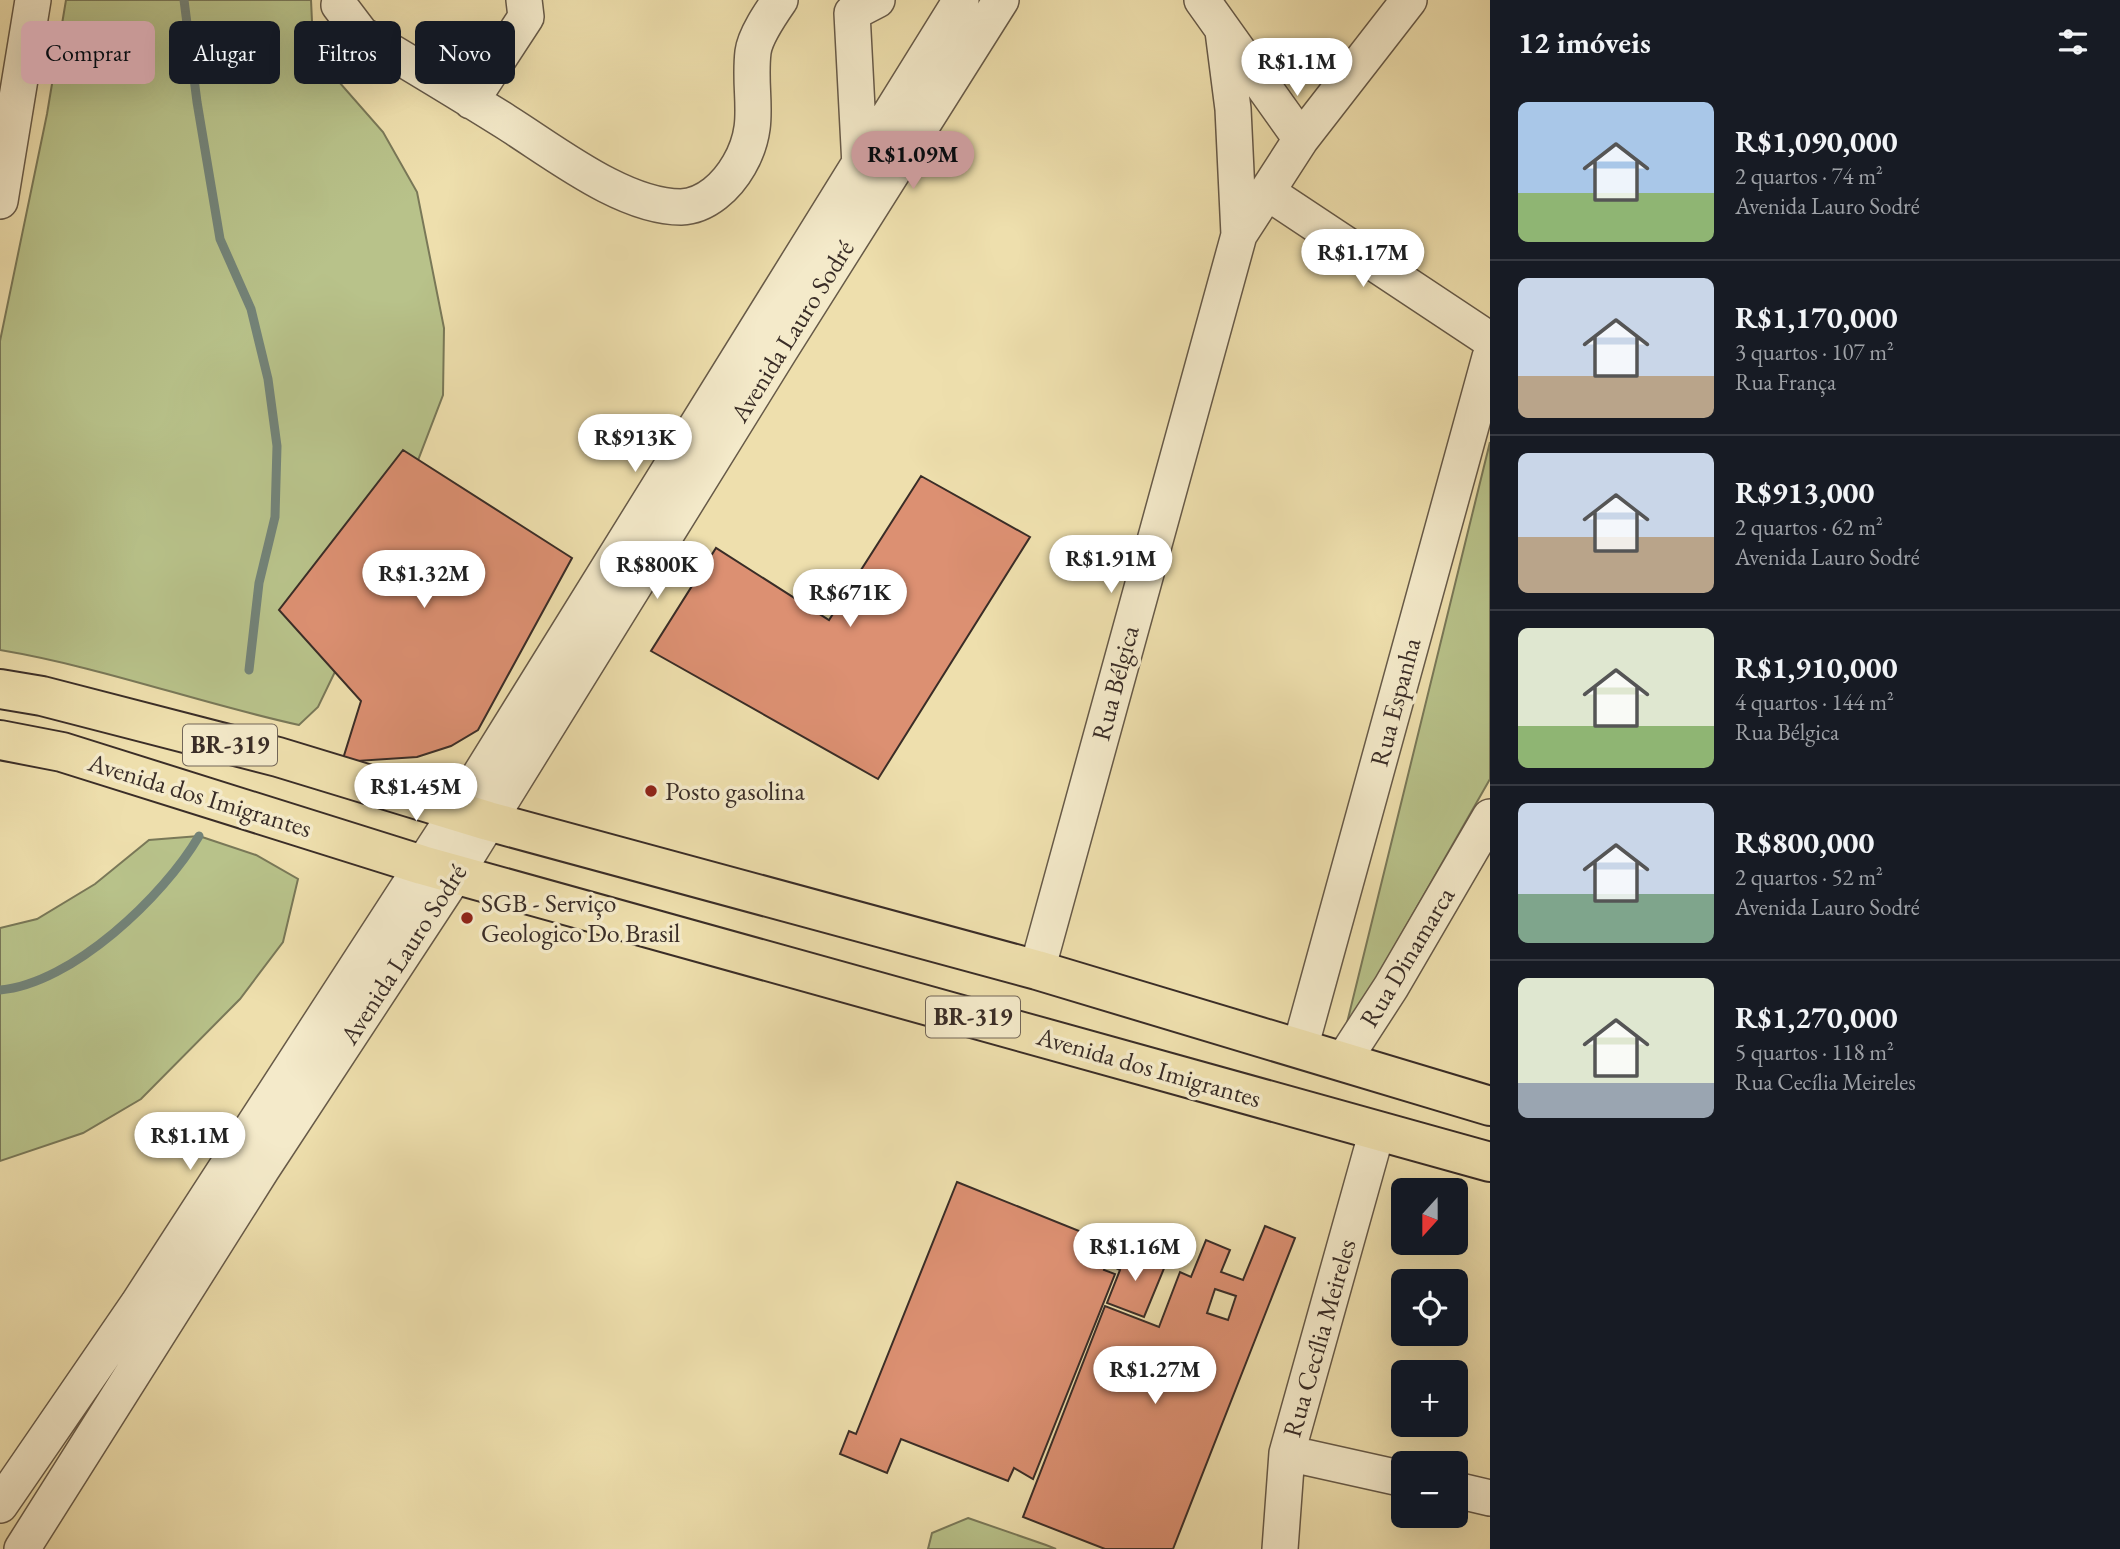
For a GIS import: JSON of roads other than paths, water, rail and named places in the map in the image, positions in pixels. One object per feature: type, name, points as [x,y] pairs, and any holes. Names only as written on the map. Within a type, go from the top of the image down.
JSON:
[{"type":"highway","name":"Avenida dos Imigrantes","points":[[0,689],[42,696],[278,757],[472,817],[1037,970],[1490,1106]]},
{"type":"highway","name":"Avenida dos Imigrantes","points":[[0,740],[62,752],[439,869],[1490,1163]]},
{"type":"street","points":[[0,201],[33,0]]},
{"type":"street","points":[[340,0],[339,5],[346,18],[361,34],[625,192],[667,206],[703,203],[737,168],[750,142],[755,111],[753,49],[780,0]]},
{"type":"street","points":[[471,101],[526,17],[524,0]]},
{"type":"street","name":"Avenida Lauro Sodré","points":[[472,817],[961,0]]},
{"type":"street","name":"Avenida Lauro Sodré","points":[[22,1549],[439,869],[1001,0]]},
{"type":"street","points":[[1202,0],[1301,139]]},
{"type":"street","points":[[1239,235],[1301,139],[1409,0]]},
{"type":"street","points":[[853,4],[860,166]]},
{"type":"street","points":[[1223,31],[1233,109],[1239,235]]},
{"type":"street","points":[[1267,192],[1490,341]]},
{"type":"street","name":"Rua Bélgica","points":[[1037,970],[1239,235]]},
{"type":"street","name":"Rua Espanha","points":[[1300,1048],[1490,357]]},
{"type":"street","name":"Rua Dinamarca","points":[[1343,1061],[1391,986],[1490,817]]},
{"type":"street","name":"Avenida Lauro Sodré","points":[[0,1504],[439,869]]},
{"type":"street","name":"Rua Cecília Meireles","points":[[1280,1549],[1287,1453],[1377,1131]]},
{"type":"street","points":[[1287,1453],[1391,1476]]},
{"type":"street","points":[[1468,1493],[1490,1498]]},
{"type":"street","points":[[0,1504],[41,1517]]},
{"type":"waterway","points":[[184,0],[197,102],[220,239],[251,309],[268,379],[277,446],[275,517],[259,583],[249,670]]},
{"type":"waterway","points":[[0,990],[28,984],[57,972],[113,933],[140,910],[163,885],[199,836]]},
{"type":"place","name":"Posto gasolina","points":[[651,791]]},
{"type":"place","name":"SGB - Serviço Geologico Do Brasil","points":[[467,918]]}]
